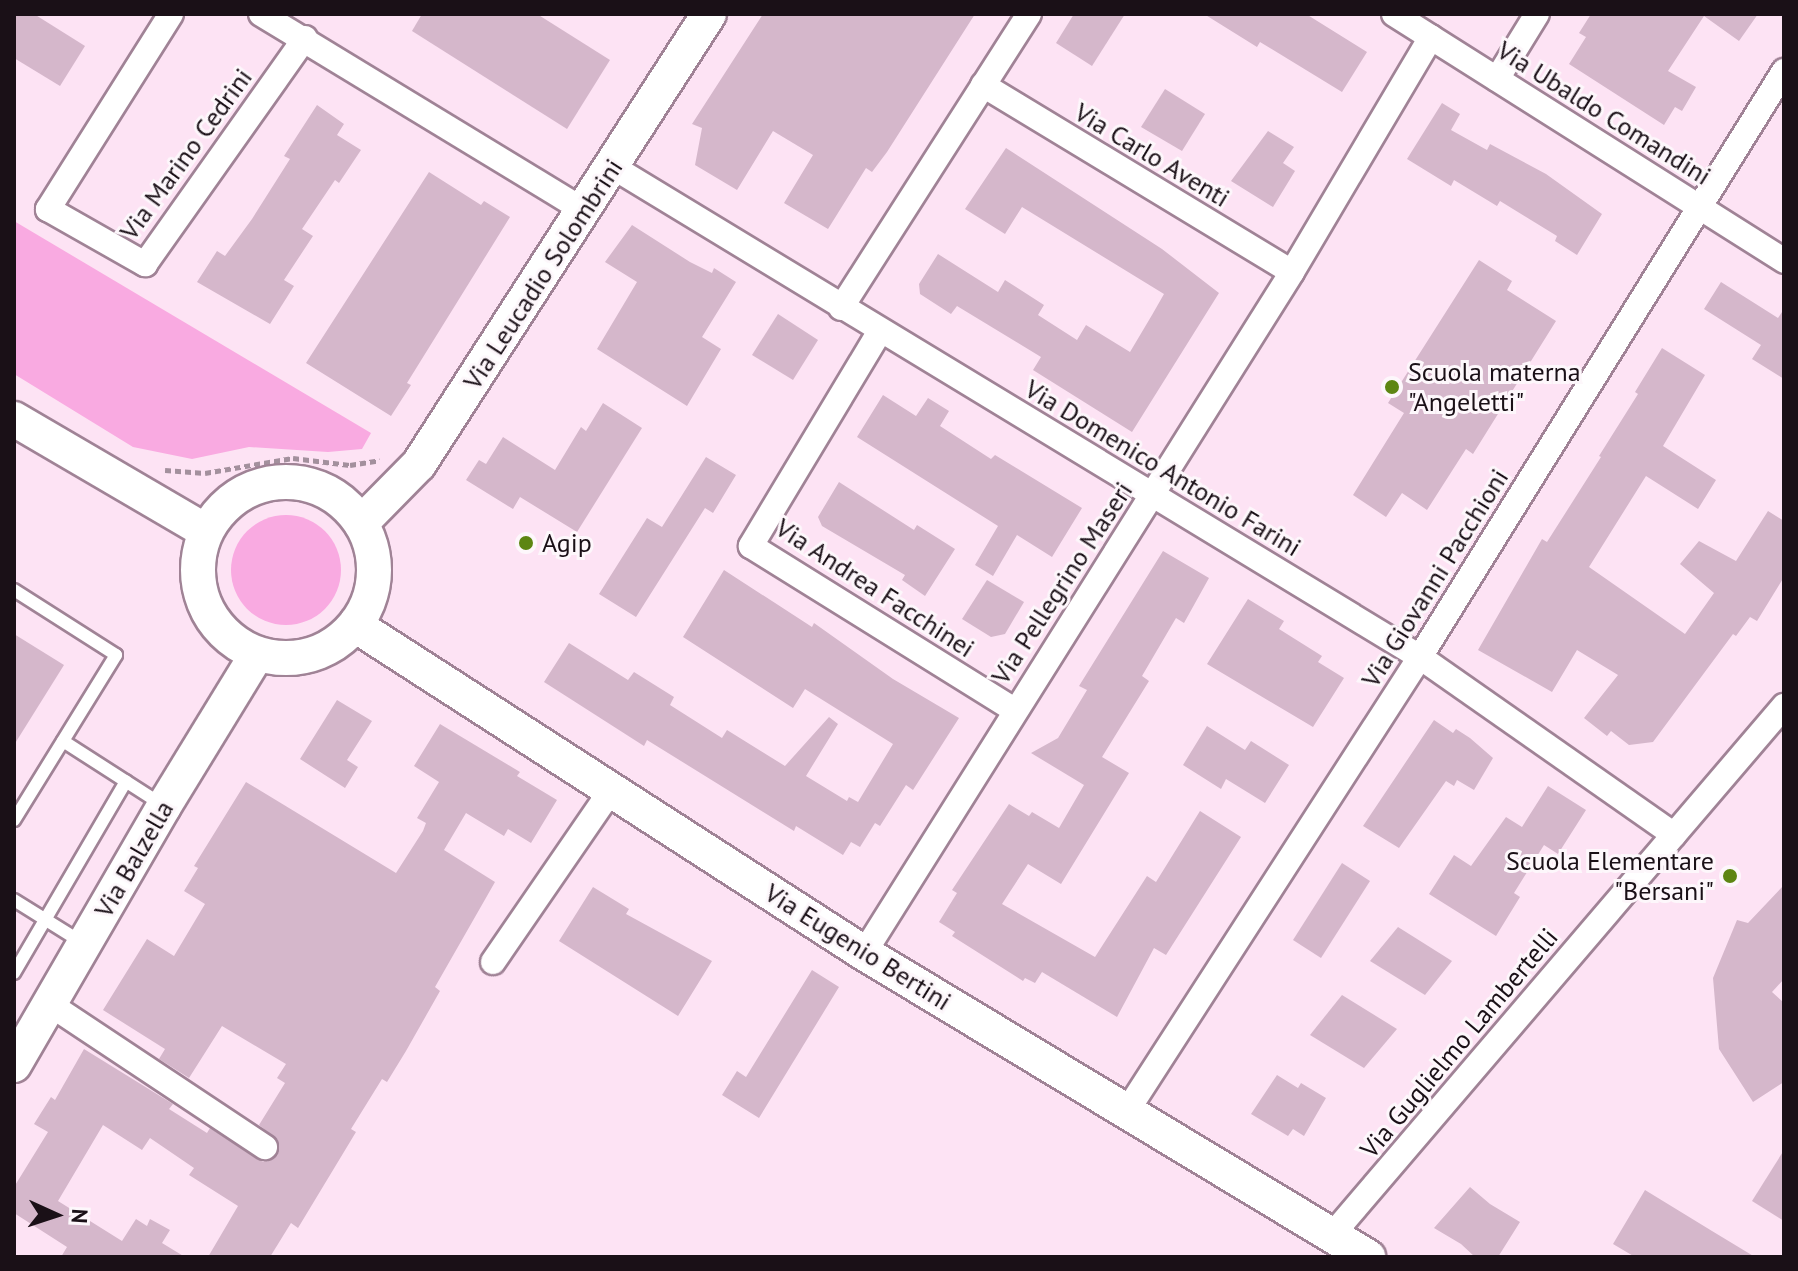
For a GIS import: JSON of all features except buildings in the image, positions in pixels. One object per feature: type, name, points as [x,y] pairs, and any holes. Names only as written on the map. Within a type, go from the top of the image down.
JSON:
[{"type":"street","name":"Via Marino Cedrini","points":[[171,14],[48,209],[145,264],[305,38]]},
{"type":"street","points":[[261,14],[585,211]]},
{"type":"street","name":"Via Leucadio Solombrini","points":[[361,523],[419,464],[585,211],[709,14]]},
{"type":"street","points":[[841,308],[1029,14]]},
{"type":"street","name":"Via Ubaldo Comandini","points":[[1394,14],[1784,261]]},
{"type":"street","points":[[1497,79],[1537,14]]},
{"type":"street","name":"Via Pellegrino Maseri","points":[[864,953],[1292,272],[1431,37]]},
{"type":"street","name":"Via Giovanni Pacchioni","points":[[1127,1111],[1420,657],[1698,205],[1783,74]]},
{"type":"street","name":"Via Carlo Aventi","points":[[983,85],[1292,272]]},
{"type":"street","name":"Via Domenico Antonio Farini","points":[[613,167],[1420,657],[1674,835]]},
{"type":"street","name":"Via Andrea Facchinei","points":[[880,331],[751,546],[1014,710]]},
{"type":"street","points":[[14,419],[206,531]]},
{"type":"street","points":[[281,481],[312,485],[340,500],[361,523],[372,548],[374,575],[369,602],[355,625],[335,644],[311,655],[284,659],[257,654],[231,639],[211,618],[200,590],[198,560],[206,531],[225,506],[251,489],[281,481]]},
{"type":"street","name":"Via Eugenio Bertini","points":[[355,625],[864,953],[1368,1257]]},
{"type":"street","name":"Via Balzella","points":[[14,1065],[164,806],[257,654]]},
{"type":"street","name":"Via Guglielmo Lambertelli","points":[[1332,1235],[1784,706]]},
{"type":"street","points":[[493,962],[611,790]]},
{"type":"street","points":[[51,1005],[265,1147]]},
{"type":"lane","points":[[14,590],[116,655],[14,820]]},
{"type":"lane","points":[[63,741],[164,806]]},
{"type":"lane","points":[[14,973],[126,781]]},
{"type":"lane","points":[[14,900],[85,944]]},
{"type":"path","points":[[159,470],[205,473],[293,458],[350,465],[387,458]]},
{"type":"shaded area","points":[[14,221],[371,433],[362,449],[328,452],[249,447],[192,459],[133,447],[14,374]]},
{"type":"shaded area","points":[[286,515],[307,519],[325,531],[337,549],[341,570],[337,591],[325,609],[307,621],[286,625],[265,621],[247,609],[235,591],[231,570],[235,549],[247,531],[265,519]]},
{"type":"place","name":"Scuola materna \"Angeletti\"","points":[[1392,387]]},
{"type":"place","name":"Agip","points":[[526,543]]},
{"type":"place","name":"Scuola Elementare \"Bersani\"","points":[[1730,876]]}]
